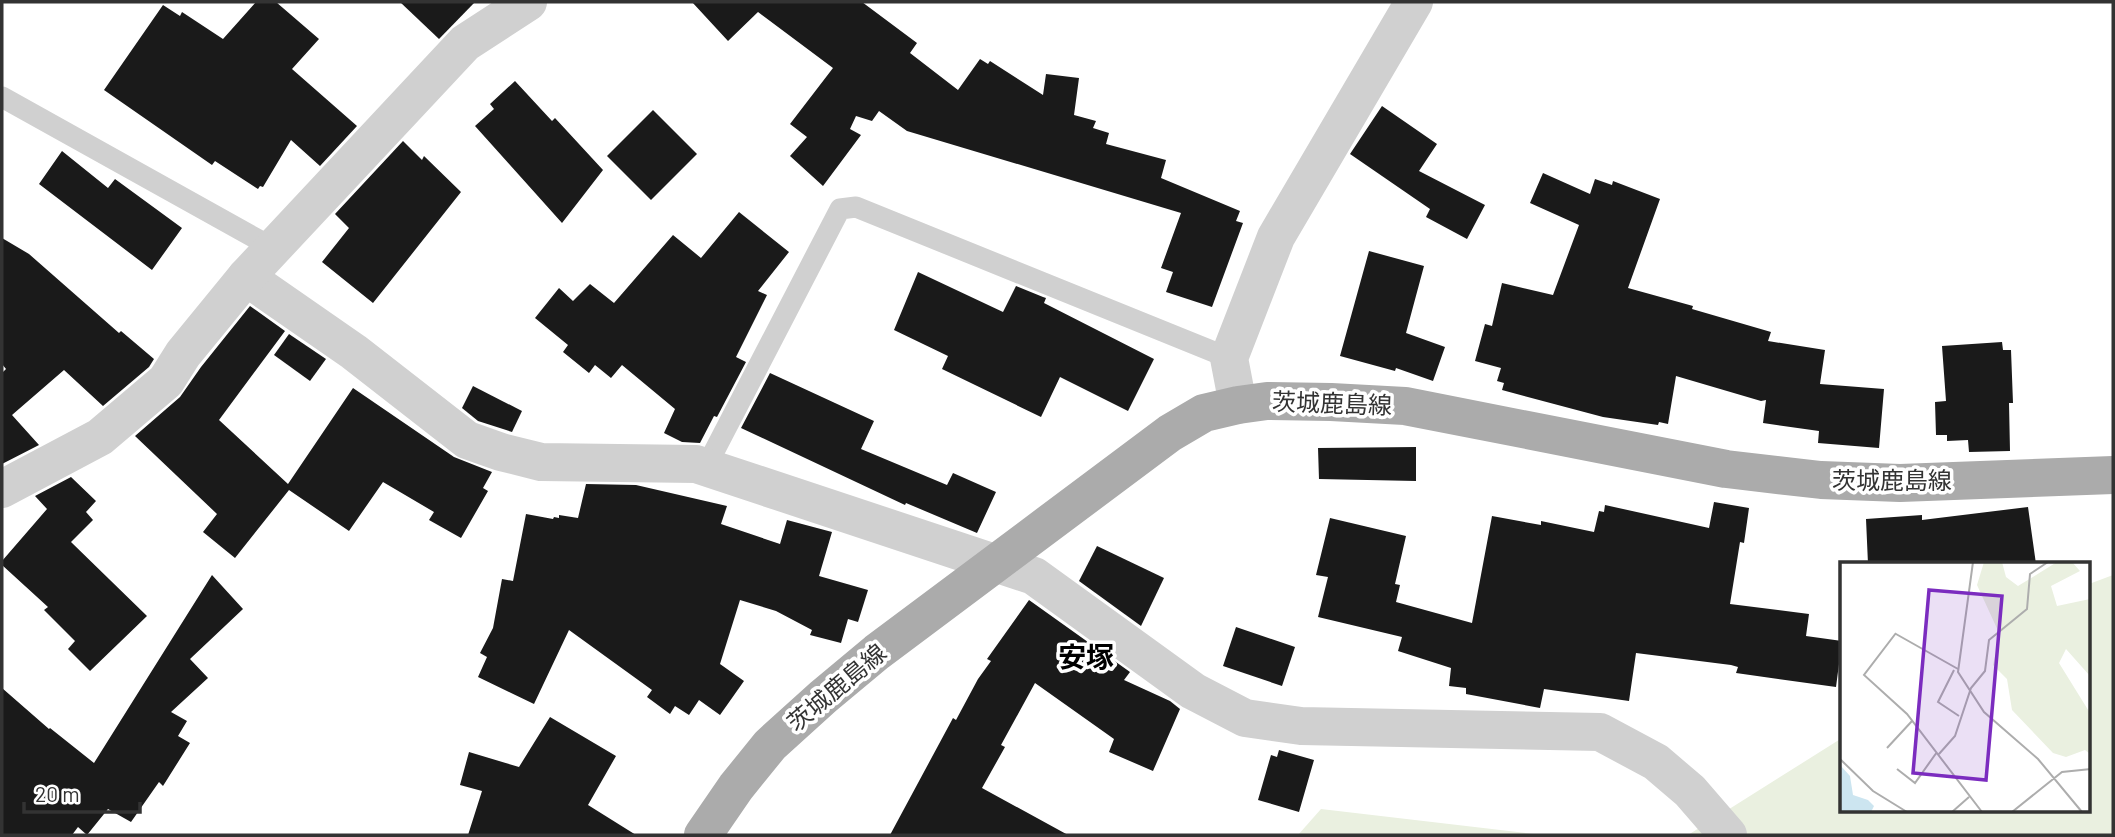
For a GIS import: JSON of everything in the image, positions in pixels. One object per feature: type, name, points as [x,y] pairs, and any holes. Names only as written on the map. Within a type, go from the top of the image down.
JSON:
[{"type":"main road","name":"茨城鹿島線","points":[[703,835],[770,745],[877,652],[1170,433],[1205,413],[1267,401],[1405,406],[1726,469],[1821,480],[1900,483],[2113,475]]},
{"type":"street","points":[[2,489],[100,437],[166,381],[183,354],[246,277],[465,43],[528,2]]},
{"type":"street","points":[[1238,405],[1229,358],[1276,237],[1414,2]]},
{"type":"street","points":[[246,277],[354,352],[467,440],[501,452],[541,461],[696,464],[1034,576],[1193,691],[1245,718],[1301,726],[1600,732],[1656,762],[1690,791],[1728,835]]},
{"type":"lane","points":[[2,97],[272,248]]},
{"type":"lane","points":[[706,467],[840,209],[856,207],[1229,358]]},
{"type":"green space","points":[[2113,575],[2113,835],[1688,835],[1840,739],[1840,812],[2090,812],[2090,584]]},
{"type":"green space","points":[[1321,809],[1542,835],[1298,835]]},
{"type":"building","points":[[256,2],[276,2],[319,39],[292,69],[357,126],[320,166],[291,140],[263,187],[258,189],[215,161],[212,165],[104,90],[163,5],[180,16],[182,12],[223,39]]},
{"type":"building","points":[[400,2],[475,2],[439,39]]},
{"type":"building","points":[[692,2],[862,2],[917,43],[910,53],[958,90],[980,59],[988,64],[990,61],[1043,95],[1046,74],[1079,78],[1074,115],[1096,121],[1093,128],[1109,133],[1106,144],[1166,160],[1161,178],[1240,211],[1236,221],[1243,223],[1212,307],[1166,292],[1173,272],[1161,268],[1181,213],[907,131],[879,111],[872,121],[856,116],[850,129],[861,135],[823,186],[790,156],[807,137],[790,124],[833,68],[758,12],[728,41]]},
{"type":"building","points":[[515,81],[552,121],[555,118],[603,170],[562,223],[475,126],[494,109],[490,104]]},
{"type":"building","points":[[1382,106],[1437,144],[1419,171],[1485,205],[1467,239],[1426,217],[1430,209],[1350,154]]},
{"type":"building","points":[[653,110],[697,154],[651,200],[607,156]]},
{"type":"building","points":[[403,141],[422,160],[424,156],[461,192],[373,303],[322,262],[349,228],[335,214]]},
{"type":"building","points":[[62,151],[108,188],[115,179],[182,228],[152,270],[39,184]]},
{"type":"building","points":[[1543,173],[1590,194],[1595,179],[1612,185],[1613,181],[1660,199],[1628,288],[1771,332],[1768,341],[1825,350],[1820,384],[1884,389],[1879,448],[1818,443],[1819,431],[1763,423],[1766,400],[1761,401],[1676,376],[1668,424],[1659,422],[1658,425],[1603,417],[1502,390],[1504,383],[1497,381],[1501,368],[1475,361],[1485,324],[1492,326],[1502,283],[1553,295],[1579,225],[1530,203]]},
{"type":"building","points":[[739,212],[789,252],[758,291],[767,295],[736,357],[746,362],[717,417],[714,416],[700,443],[682,442],[664,433],[675,409],[622,365],[611,378],[595,365],[589,373],[563,352],[568,345],[535,318],[559,288],[573,301],[590,284],[614,303],[673,235],[701,258]]},
{"type":"building","points":[[2,238],[29,254],[119,333],[121,331],[154,359],[149,367],[103,406],[64,370],[12,415],[39,445],[2,464],[2,373],[6,369],[2,364]]},
{"type":"building","points":[[1369,251],[1424,266],[1406,333],[1445,347],[1433,381],[1396,368],[1395,371],[1340,356]]},
{"type":"building","points":[[918,272],[1003,312],[1016,286],[1046,298],[1044,303],[1154,359],[1128,411],[1060,377],[1041,417],[942,369],[948,356],[894,330]]},
{"type":"building","points":[[250,306],[285,331],[219,420],[288,484],[353,388],[454,457],[492,472],[483,488],[488,491],[461,538],[429,520],[434,512],[383,482],[349,531],[289,490],[235,558],[203,532],[217,514],[135,436],[180,397]]},
{"type":"building","points":[[289,334],[326,359],[310,381],[274,355]]},
{"type":"building","points":[[2002,342],[2003,350],[2011,350],[2013,403],[2009,403],[2010,451],[1969,452],[1968,440],[1947,441],[1947,435],[1936,435],[1935,402],[1946,401],[1942,346]]},
{"type":"building","points":[[770,373],[874,421],[861,449],[947,485],[953,473],[996,492],[977,533],[906,503],[905,505],[741,428]]},
{"type":"building","points":[[473,386],[522,411],[512,432],[478,421],[462,408]]},
{"type":"building","points":[[1416,447],[1416,481],[1319,479],[1318,448]]},
{"type":"building","points":[[71,477],[96,501],[86,512],[93,520],[71,542],[147,616],[90,671],[68,649],[75,641],[44,610],[48,607],[2,565],[2,561],[47,509],[35,496]]},
{"type":"building","points":[[586,484],[636,485],[727,506],[721,524],[780,544],[787,520],[832,532],[819,576],[868,590],[858,622],[848,619],[841,643],[810,635],[812,630],[776,611],[740,600],[720,664],[744,681],[720,715],[699,700],[689,715],[675,706],[670,714],[647,697],[652,690],[569,630],[534,704],[478,677],[487,657],[480,653],[493,628],[502,579],[513,581],[526,514],[553,519],[559,518],[559,515],[578,518]]},
{"type":"building","points":[[1714,502],[1749,508],[1744,543],[1740,542],[1730,604],[1809,614],[1806,636],[1840,641],[1836,687],[1736,673],[1738,667],[1731,665],[1636,653],[1629,701],[1544,689],[1540,708],[1466,694],[1466,688],[1449,686],[1451,668],[1398,651],[1402,637],[1318,617],[1328,577],[1316,575],[1330,518],[1406,536],[1395,584],[1400,585],[1396,602],[1472,623],[1492,516],[1541,525],[1541,521],[1594,532],[1599,511],[1604,512],[1605,505],[1709,528]]},
{"type":"building","points":[[2028,507],[2036,562],[1868,562],[1866,519],[1922,515],[1922,520]]},
{"type":"building","points":[[1097,546],[1164,578],[1141,626],[1079,581]]},
{"type":"building","points":[[212,575],[243,609],[190,659],[208,678],[171,712],[187,721],[178,736],[190,743],[163,786],[159,782],[131,822],[108,809],[87,835],[78,827],[72,835],[2,835],[2,688],[94,763]]},
{"type":"building","points":[[1029,600],[1130,672],[1124,680],[1170,701],[1180,709],[1153,771],[1109,752],[1114,739],[1035,683],[1001,745],[1005,747],[982,788],[1068,835],[890,835],[953,718],[956,720],[991,661],[987,659]]},
{"type":"building","points":[[1236,627],[1295,647],[1282,686],[1223,666]]},
{"type":"building","points":[[550,717],[616,756],[588,805],[636,835],[468,835],[482,791],[460,785],[469,752],[519,767]]},
{"type":"building","points":[[1279,750],[1314,760],[1299,812],[1258,800],[1271,755],[1277,757]]},
{"type":"district","name":"安塚","points":[[1086,657]]}]
